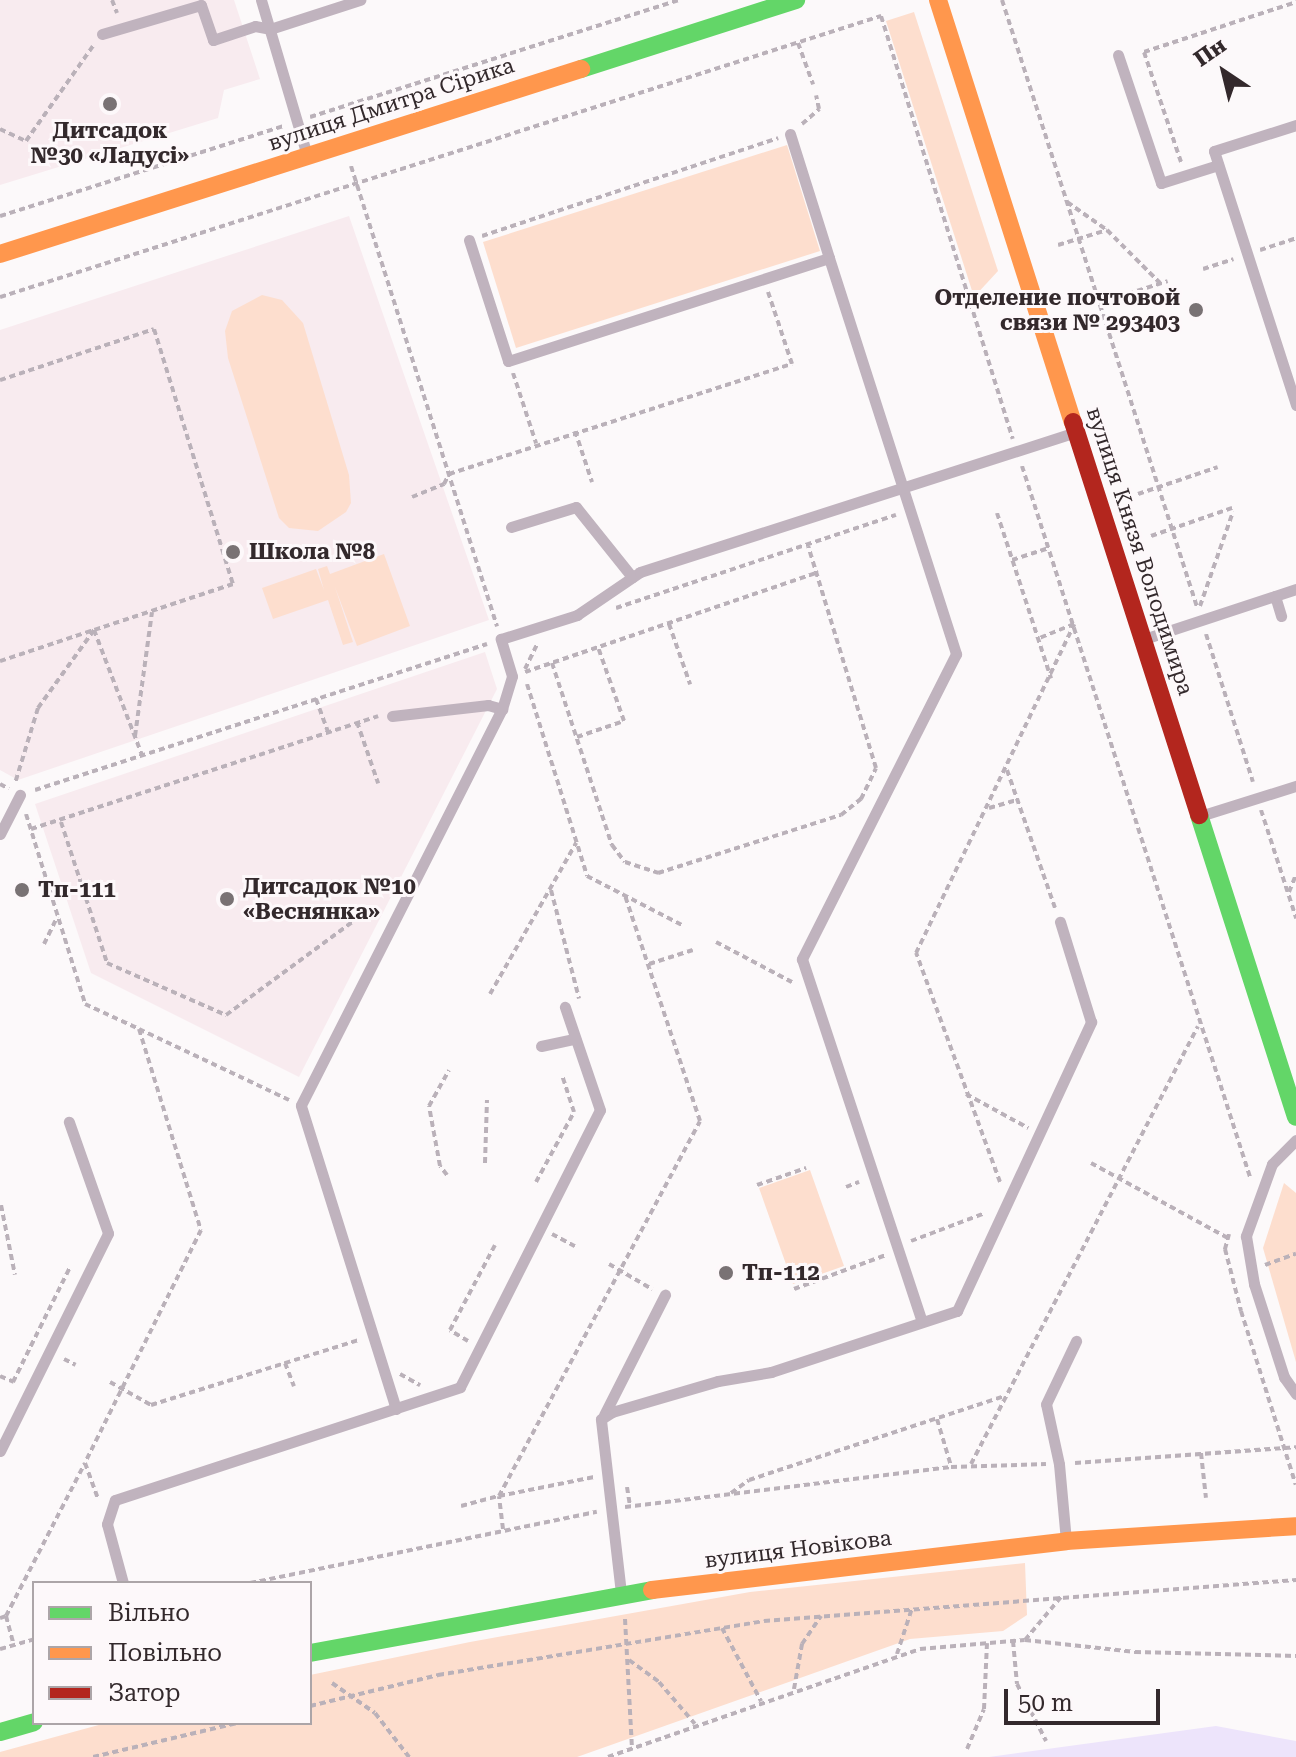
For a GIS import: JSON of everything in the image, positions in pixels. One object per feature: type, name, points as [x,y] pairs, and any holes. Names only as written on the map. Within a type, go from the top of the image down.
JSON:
[{"type":"main road","name":"вулиця Дмитра Сірика","points":[[0,254],[344,144],[748,7],[796,0]]},
{"type":"main road","name":"вулиця Князя Володимира","points":[[938,0],[1296,1117]]},
{"type":"main road","name":"вулиця Новікова","points":[[312,1653],[621,1594],[1066,1541],[1296,1526]]},
{"type":"main road","points":[[0,1732],[32,1723]]},
{"type":"lane","points":[[261,0],[307,156]]},
{"type":"lane","points":[[102,34],[201,5],[213,40],[255,26],[270,29],[360,0]]},
{"type":"lane","points":[[1118,55],[1161,183],[1218,165]]},
{"type":"lane","points":[[1296,125],[1214,151],[1247,254],[1291,373],[1296,405]]},
{"type":"lane","points":[[790,134],[956,654],[802,959],[922,1322]]},
{"type":"lane","points":[[469,240],[508,361],[829,258]]},
{"type":"lane","points":[[396,1409],[301,1105],[518,674],[501,639],[577,615],[632,577],[1077,431]]},
{"type":"lane","points":[[511,527],[576,507],[632,577]]},
{"type":"lane","points":[[1143,639],[1200,616],[1296,589]]},
{"type":"lane","points":[[1275,596],[1281,616]]},
{"type":"lane","points":[[392,716],[488,705],[502,709]]},
{"type":"lane","points":[[1200,816],[1296,786]]},
{"type":"lane","points":[[0,834],[20,795]]},
{"type":"lane","points":[[601,1419],[957,1311],[1091,1022],[1060,922]]},
{"type":"lane","points":[[122,1581],[107,1524],[115,1500],[460,1387],[600,1110],[565,1007]]},
{"type":"lane","points":[[541,1046],[575,1039]]},
{"type":"lane","points":[[0,1451],[108,1233],[69,1122]]},
{"type":"lane","points":[[1296,1140],[1272,1164],[1246,1236],[1254,1284],[1284,1377],[1296,1394]]},
{"type":"lane","points":[[621,1594],[601,1419],[665,1295]]},
{"type":"lane","points":[[1066,1541],[1059,1464],[1046,1404],[1076,1341]]},
{"type":"path","points":[[0,129],[26,141],[120,9],[112,0]]},
{"type":"path","points":[[0,216],[678,0]]},
{"type":"path","points":[[1002,0],[1296,918]]},
{"type":"path","points":[[1214,151],[1179,162],[1144,52],[1296,2]]},
{"type":"path","points":[[0,297],[881,16],[1198,1026],[1250,1177],[1246,1189]]},
{"type":"path","points":[[798,43],[813,84]]},
{"type":"path","points":[[469,240],[790,134],[819,109],[816,95]]},
{"type":"path","points":[[0,784],[20,795],[501,639],[344,144]]},
{"type":"path","points":[[1067,202],[1107,230],[1160,283]]},
{"type":"path","points":[[1058,245],[1107,230]]},
{"type":"path","points":[[1203,269],[1296,238]]},
{"type":"path","points":[[412,497],[444,484],[449,474],[536,443],[792,364],[763,279]]},
{"type":"path","points":[[1099,303],[1168,281]]},
{"type":"path","points":[[0,380],[154,329],[233,584],[0,661]]},
{"type":"path","points":[[508,361],[536,443]]},
{"type":"path","points":[[575,431],[592,482]]},
{"type":"path","points":[[1138,494],[1218,467]]},
{"type":"path","points":[[1151,536],[1232,510],[1200,616]]},
{"type":"path","points":[[610,610],[910,511]]},
{"type":"path","points":[[997,513],[1051,680]]},
{"type":"path","points":[[552,663],[612,845],[625,862],[658,873],[841,815],[861,799],[876,768],[818,572],[807,545]]},
{"type":"path","points":[[1012,560],[1048,548]]},
{"type":"path","points":[[518,674],[818,572]]},
{"type":"path","points":[[1200,616],[1213,607]]},
{"type":"path","points":[[135,738],[152,612]]},
{"type":"path","points":[[669,624],[690,684]]},
{"type":"path","points":[[1039,638],[1074,624]]},
{"type":"path","points":[[794,1289],[1008,1204],[965,1094],[916,953],[1051,680],[1074,624]]},
{"type":"path","points":[[94,630],[142,755]]},
{"type":"path","points":[[94,630],[38,708],[13,777],[85,1004],[301,1105]]},
{"type":"path","points":[[518,674],[537,644],[550,640]]},
{"type":"path","points":[[577,737],[624,721],[598,647]]},
{"type":"path","points":[[518,674],[587,876],[684,926]]},
{"type":"path","points":[[316,699],[328,732]]},
{"type":"path","points":[[31,829],[61,822],[357,722],[392,716]]},
{"type":"path","points":[[357,722],[378,783]]},
{"type":"path","points":[[1007,770],[1060,922]]},
{"type":"path","points":[[988,808],[1017,800]]},
{"type":"path","points":[[61,822],[107,963],[226,1015],[355,920]]},
{"type":"path","points":[[490,994],[576,842]]},
{"type":"path","points":[[1288,894],[1296,875]]},
{"type":"path","points":[[550,888],[581,1004],[565,1007]]},
{"type":"path","points":[[503,1529],[499,1496],[700,1121],[624,895]]},
{"type":"path","points":[[44,944],[58,916]]},
{"type":"path","points":[[716,942],[775,972]]},
{"type":"path","points":[[649,964],[693,950]]},
{"type":"path","points":[[970,1465],[1198,1026]]},
{"type":"path","points":[[14,1645],[3,1617],[123,1390],[201,1230],[139,1029]]},
{"type":"path","points":[[447,1175],[440,1166],[429,1106],[449,1070]]},
{"type":"path","points":[[536,1182],[574,1112],[562,1075]]},
{"type":"path","points":[[965,1094],[1040,1135]]},
{"type":"path","points":[[485,1163],[487,1100]]},
{"type":"path","points":[[1091,1163],[1228,1238]]},
{"type":"path","points":[[757,1185],[806,1168]]},
{"type":"path","points":[[1,1205],[15,1275]]},
{"type":"path","points":[[1232,1226],[1228,1238],[1233,1277],[1296,1485]]},
{"type":"path","points":[[480,1348],[450,1330],[495,1245]]},
{"type":"path","points":[[609,1264],[665,1295]]},
{"type":"path","points":[[13,1382],[70,1267]]},
{"type":"path","points":[[110,1382],[151,1405],[373,1335]]},
{"type":"path","points":[[381,1362],[436,1395]]},
{"type":"path","points":[[285,1363],[294,1386]]},
{"type":"path","points":[[728,1495],[749,1480],[1007,1396]]},
{"type":"path","points":[[937,1419],[951,1467]]},
{"type":"path","points":[[259,1581],[613,1509],[970,1465],[1059,1464],[1296,1447]]},
{"type":"path","points":[[1201,1453],[1206,1498]]},
{"type":"path","points":[[85,1463],[107,1524]]},
{"type":"path","points":[[461,1506],[608,1474]]},
{"type":"path","points":[[312,1706],[438,1675],[722,1628],[912,1608],[1296,1580]]},
{"type":"path","points":[[1025,1640],[1056,1609],[1061,1596]]},
{"type":"path","points":[[897,1654],[912,1608]]},
{"type":"path","points":[[794,1689],[802,1644],[821,1616]]},
{"type":"path","points":[[722,1628],[761,1701]]},
{"type":"path","points":[[0,1649],[32,1640]]},
{"type":"path","points":[[608,1757],[897,1654],[1025,1640],[1135,1652],[1296,1656]]},
{"type":"path","points":[[1013,1641],[1017,1684],[1046,1741]]},
{"type":"path","points":[[967,1749],[982,1722],[987,1643]]},
{"type":"path","points":[[628,1644],[632,1748]]},
{"type":"path","points":[[629,1660],[659,1682],[696,1725]]},
{"type":"path","points":[[332,1683],[375,1713],[409,1757]]},
{"type":"path","points":[[93,1757],[229,1725]]},
{"type":"shaded area","name":"Дитсадок №30 «Ладусі»","points":[[0,0],[234,0],[260,79],[224,90],[218,118],[0,185]]},
{"type":"shaded area","points":[[914,12],[998,271],[974,297],[886,21]]},
{"type":"shaded area","points":[[787,145],[820,251],[516,348],[483,242]]},
{"type":"shaded area","name":"Школа №8","points":[[349,216],[489,620],[18,780],[0,770],[0,330]]},
{"type":"shaded area","points":[[262,295],[282,300],[303,323],[349,475],[351,503],[346,512],[318,531],[289,528],[279,518],[228,358],[225,331],[232,311]]},
{"type":"shaded area","points":[[384,554],[410,626],[357,646],[335,587],[353,642],[343,645],[328,600],[273,619],[262,588],[316,569],[324,590],[318,569],[327,566],[330,574]]},
{"type":"shaded area","name":"Дитсадок №10 «Веснянка»","points":[[485,652],[497,689],[299,1077],[91,973],[35,804]]},
{"type":"shaded area","points":[[810,1170],[844,1266],[793,1284],[759,1188]]},
{"type":"shaded area","points":[[1284,1183],[1296,1193],[1296,1362],[1263,1248]]},
{"type":"shaded area","points":[[1025,1563],[1027,1615],[1003,1631],[910,1639],[577,1757],[0,1757],[0,1752],[99,1725],[312,1725],[312,1675],[470,1642],[750,1592]]},
{"type":"shaded area","points":[[1216,1726],[1296,1741],[1296,1757],[989,1757]]},
{"type":"traffic: fast","points":[[581,69],[796,0]]},
{"type":"traffic: fast","points":[[1199,815],[1296,1117]]},
{"type":"traffic: fast","points":[[312,1653],[652,1590]]},
{"type":"traffic: fast","points":[[0,1732],[32,1723]]},
{"type":"traffic: slow","points":[[938,0],[1073,422]]},
{"type":"traffic: slow","points":[[0,254],[581,69]]},
{"type":"traffic: slow","points":[[652,1590],[1066,1541],[1296,1526]]},
{"type":"traffic: jam","points":[[1073,422],[1199,815]]},
{"type":"place","name":"Дитсадок №30 «Ладусі»","points":[[110,104]]},
{"type":"place","name":"Отделение почтовой связи № 293403","points":[[1196,310]]},
{"type":"place","name":"Школа №8","points":[[233,552]]},
{"type":"place","name":"Тп-111","points":[[22,890]]},
{"type":"place","name":"Дитсадок №10 «Веснянка»","points":[[227,899]]},
{"type":"place","name":"Тп-112","points":[[726,1273]]}]
